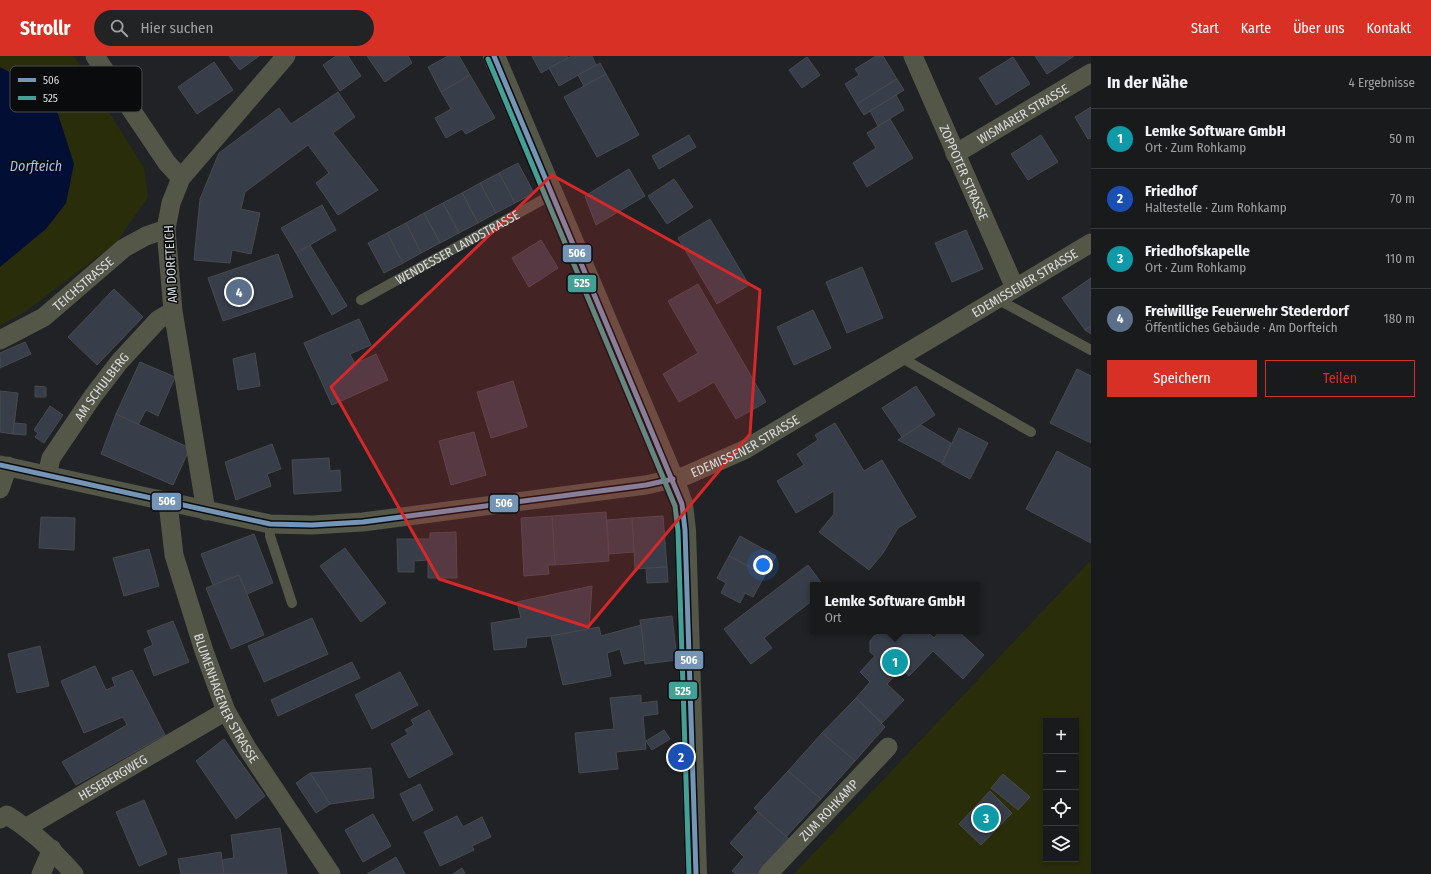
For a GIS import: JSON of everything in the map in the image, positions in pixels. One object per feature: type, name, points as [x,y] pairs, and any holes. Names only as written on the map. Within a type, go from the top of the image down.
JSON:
[{"type":"street","points":[[96,56],[103,66]]},
{"type":"street","name":"AM DORFTEICH","points":[[206,511],[173,311],[166,229],[171,203],[181,178],[286,56]]},
{"type":"street","points":[[494,56],[673,479],[682,504],[685,530],[696,874]]},
{"type":"street","name":"ZOPPOTER STRASSE","points":[[913,56],[1015,288]]},
{"type":"street","name":"WISMARER STRASSE","points":[[955,154],[1091,73]]},
{"type":"street","points":[[133,112],[167,163],[181,178]]},
{"type":"street","name":"TEICHSTRASSE","points":[[0,340],[44,316],[124,248],[146,236],[166,229]]},
{"type":"street","name":"EDEMISSENER STRASSE","points":[[4,466],[168,503],[270,524],[312,525],[363,522],[646,485],[673,479],[711,465],[744,450],[1091,243]]},
{"type":"street","name":"AM SCHULBERG","points":[[47,475],[51,458],[93,396],[120,361],[158,320],[173,311]]},
{"type":"street","points":[[0,490],[4,466]]},
{"type":"street","name":"BLUMENHAGENER STRASSE","points":[[168,503],[174,555],[204,651],[226,711],[247,748],[331,874]]},
{"type":"street","name":"HESEBERGWEG","points":[[27,827],[226,711]]},
{"type":"street","name":"ZUM ROHKAMP","points":[[768,874],[888,747]]},
{"type":"street","points":[[2,812],[27,827],[52,849],[74,874]]},
{"type":"street","points":[[41,874],[52,849]]},
{"type":"lane","name":"WENDESSER LANDSTRASSE","points":[[361,300],[553,194]]},
{"type":"lane","points":[[997,298],[1091,350]]},
{"type":"lane","points":[[900,357],[1031,432]]},
{"type":"lane","points":[[270,524],[270,536],[292,603]]},
{"type":"highlighted area","points":[[552,175],[760,290],[750,434],[588,627],[439,579],[331,387]]},
{"type":"green space","points":[[0,56],[74,56],[80,66],[10,66],[10,112],[109,112],[144,168],[148,197],[116,243],[26,311],[0,326]]},
{"type":"green space","points":[[1091,560],[1091,874],[794,874]]},
{"type":"water","name":"Dorfteich","points":[[0,67],[10,72],[10,112],[57,112],[74,164],[66,203],[46,229],[0,267]]},
{"type":"building","points":[[229,56],[259,56],[240,70]]},
{"type":"building","points":[[336,56],[348,56],[361,76],[340,91],[323,65]]},
{"type":"building","points":[[367,56],[408,56],[412,63],[385,82]]},
{"type":"building","points":[[448,56],[459,56],[470,75],[441,92],[428,67]]},
{"type":"building","points":[[532,56],[567,56],[568,58],[541,73]]},
{"type":"building","points":[[572,56],[592,56],[596,65],[559,86],[549,68]]},
{"type":"building","points":[[876,56],[883,56],[897,79],[857,104],[845,84],[859,75],[855,69]]},
{"type":"building","points":[[1035,56],[1074,56],[1047,74]]},
{"type":"building","points":[[807,57],[820,75],[802,88],[789,70]]},
{"type":"building","points":[[1013,57],[1030,84],[996,105],[979,78]]},
{"type":"building","points":[[214,62],[233,90],[197,114],[178,87]]},
{"type":"building","points":[[600,63],[606,74],[584,86],[578,75]]},
{"type":"building","points":[[606,74],[639,135],[597,157],[564,97]]},
{"type":"building","points":[[470,75],[495,118],[466,134],[462,129],[446,138],[435,118],[451,109],[441,92]]},
{"type":"building","points":[[897,79],[904,90],[864,115],[857,104]]},
{"type":"building","points":[[338,92],[355,117],[333,133],[378,190],[338,215],[316,183],[329,173],[308,145],[245,192],[241,209],[260,213],[251,254],[232,250],[230,263],[194,260],[200,199],[219,153],[279,108],[291,124]]},
{"type":"building","points":[[896,95],[904,110],[878,126],[870,111]]},
{"type":"building","points":[[1091,107],[1091,138],[1088,139],[1075,117]]},
{"type":"building","points":[[890,119],[913,158],[867,187],[853,163],[876,148],[867,133]]},
{"type":"building","points":[[689,135],[696,147],[659,169],[652,156]]},
{"type":"building","points":[[1041,135],[1058,162],[1028,180],[1011,154]]},
{"type":"building","points":[[518,163],[534,193],[515,203],[499,173]]},
{"type":"building","points":[[629,169],[645,196],[596,225],[585,196]]},
{"type":"building","points":[[499,173],[515,203],[496,213],[480,183]]},
{"type":"building","points":[[674,179],[693,207],[667,224],[648,196]]},
{"type":"building","points":[[480,183],[496,213],[478,223],[462,193]]},
{"type":"building","points":[[462,193],[478,223],[459,233],[443,203]]},
{"type":"building","points":[[443,203],[459,233],[440,243],[424,213]]},
{"type":"building","points":[[322,205],[336,230],[296,253],[281,228]]},
{"type":"building","points":[[424,213],[440,243],[421,253],[406,223]]},
{"type":"building","points":[[710,219],[749,285],[717,304],[678,238]]},
{"type":"building","points":[[406,223],[421,253],[403,263],[387,233]]},
{"type":"building","points":[[966,230],[983,269],[952,282],[935,243]]},
{"type":"building","points":[[387,233],[403,263],[384,273],[368,243]]},
{"type":"building","points":[[541,240],[558,268],[529,287],[512,258]]},
{"type":"building","points":[[310,245],[347,306],[332,315],[296,253]]},
{"type":"building","points":[[278,254],[293,297],[223,321],[208,278]]},
{"type":"building","points":[[862,267],[883,318],[847,333],[826,282]]},
{"type":"building","points":[[1091,278],[1091,326],[1085,330],[1062,298]]},
{"type":"building","points":[[698,284],[766,402],[736,419],[714,382],[679,402],[663,374],[698,353],[668,301]]},
{"type":"building","points":[[114,289],[143,317],[97,365],[68,337]]},
{"type":"building","points":[[813,310],[831,348],[794,365],[777,327]]},
{"type":"building","points":[[359,319],[371,345],[350,354],[355,364],[376,354],[388,380],[332,405],[304,343]]},
{"type":"building","points":[[1091,326],[1091,334],[1085,330]]},
{"type":"building","points":[[25,342],[31,354],[0,368],[0,353]]},
{"type":"building","points":[[255,353],[260,386],[238,390],[233,359]]},
{"type":"building","points":[[140,362],[175,377],[158,416],[146,410],[138,425],[116,414]]},
{"type":"building","points":[[1077,369],[1091,376],[1091,443],[1050,423]]},
{"type":"building","points":[[513,381],[527,427],[491,438],[477,392]]},
{"type":"building","points":[[35,386],[46,387],[46,397],[35,397]]},
{"type":"building","points":[[916,386],[935,415],[902,437],[882,408]]},
{"type":"building","points":[[0,391],[18,393],[13,434],[0,432]]},
{"type":"building","points":[[50,406],[63,415],[44,443],[35,437],[38,433],[34,430]]},
{"type":"building","points":[[116,414],[190,448],[173,485],[101,454]]},
{"type":"building","points":[[14,423],[26,424],[26,435],[13,434]]},
{"type":"building","points":[[835,423],[864,471],[882,460],[916,517],[898,528],[883,553],[869,570],[819,532],[834,514],[834,491],[796,513],[777,481],[804,465],[797,454],[818,440],[815,435]]},
{"type":"building","points":[[921,425],[951,443],[942,463],[898,440]]},
{"type":"building","points":[[959,428],[988,443],[970,479],[942,464]]},
{"type":"building","points":[[474,432],[486,475],[451,485],[439,441]]},
{"type":"building","points":[[272,444],[281,469],[267,474],[271,486],[236,500],[225,462]]},
{"type":"building","points":[[1057,451],[1091,469],[1091,543],[1026,509]]},
{"type":"building","points":[[329,458],[330,471],[340,470],[341,491],[294,494],[292,460]]},
{"type":"building","points":[[606,512],[609,561],[555,565],[552,516]]},
{"type":"building","points":[[552,516],[555,565],[548,565],[549,574],[524,576],[521,518]]},
{"type":"building","points":[[663,516],[667,567],[635,569],[632,518]]},
{"type":"building","points":[[41,517],[75,518],[74,550],[39,548]]},
{"type":"building","points":[[632,518],[634,552],[609,554],[607,520]]},
{"type":"building","points":[[456,532],[457,578],[428,578],[428,560],[414,561],[414,572],[398,572],[397,539],[430,539],[430,533]]},
{"type":"building","points":[[254,534],[273,583],[247,594],[239,575],[213,585],[201,554]]},
{"type":"building","points":[[740,536],[776,556],[765,575],[729,556]]},
{"type":"building","points":[[345,548],[386,603],[361,622],[320,566]]},
{"type":"building","points":[[149,549],[159,586],[124,596],[113,558]]},
{"type":"building","points":[[729,556],[765,575],[753,597],[745,593],[740,603],[721,593],[726,583],[717,578]]},
{"type":"building","points":[[808,565],[821,582],[810,582],[810,602],[764,638],[772,648],[751,664],[724,629]]},
{"type":"building","points":[[667,567],[668,582],[647,583],[646,568]]},
{"type":"building","points":[[239,575],[264,635],[231,649],[206,588]]},
{"type":"building","points":[[592,586],[589,629],[551,636],[527,638],[526,647],[494,650],[491,623],[521,618],[517,602]]},
{"type":"building","points":[[672,616],[677,660],[645,664],[640,620]]},
{"type":"building","points":[[312,618],[328,654],[264,682],[248,646]]},
{"type":"building","points":[[173,621],[189,662],[154,676],[144,649],[153,645],[147,631]]},
{"type":"building","points":[[641,625],[645,660],[624,664],[620,649],[607,653],[611,676],[563,685],[551,636],[599,627],[601,636]]},
{"type":"building","points":[[879,634],[929,634],[934,638],[937,634],[961,634],[984,655],[963,679],[933,651],[909,676],[901,669],[887,684],[904,700],[882,723],[856,698],[870,682],[860,672],[875,656],[870,652],[870,641],[874,636]]},
{"type":"building","points":[[40,646],[49,686],[17,693],[8,654]]},
{"type":"building","points":[[352,662],[360,678],[278,716],[271,700]]},
{"type":"building","points":[[95,666],[106,690],[115,686],[112,678],[132,670],[165,735],[76,785],[62,762],[127,725],[123,717],[84,733],[61,681]]},
{"type":"building","points":[[400,672],[418,705],[372,729],[355,695]]},
{"type":"building","points":[[641,695],[641,703],[657,701],[658,714],[643,716],[646,749],[616,752],[618,769],[579,773],[575,733],[614,729],[610,698]]},
{"type":"building","points":[[856,698],[885,727],[855,761],[822,733]]},
{"type":"building","points":[[429,710],[453,754],[409,778],[391,744],[408,734],[405,730],[414,725],[411,720]]},
{"type":"building","points":[[664,730],[670,739],[652,750],[646,741]]},
{"type":"building","points":[[822,733],[855,761],[821,799],[788,771]]},
{"type":"building","points":[[224,739],[265,796],[236,819],[196,761]]},
{"type":"building","points":[[371,768],[374,798],[330,804],[310,773]]},
{"type":"building","points":[[788,771],[821,799],[786,837],[754,808]]},
{"type":"building","points":[[310,773],[330,804],[316,813],[296,783]]},
{"type":"building","points":[[1003,774],[1030,797],[1018,810],[991,788]]},
{"type":"building","points":[[420,784],[433,810],[413,821],[400,794]]},
{"type":"building","points":[[990,791],[1012,813],[981,845],[959,824]]},
{"type":"building","points":[[144,800],[167,854],[139,866],[116,812]]},
{"type":"building","points":[[758,812],[789,839],[762,874],[736,874],[732,871],[744,857],[730,843]]},
{"type":"building","points":[[373,814],[391,846],[363,862],[345,830]]},
{"type":"building","points":[[457,816],[463,827],[482,817],[491,837],[472,846],[474,850],[440,866],[424,832]]},
{"type":"building","points":[[280,828],[287,874],[224,874],[222,860],[234,858],[231,835]]},
{"type":"building","points":[[221,852],[224,874],[181,874],[178,859]]},
{"type":"building","points":[[396,857],[405,874],[367,874]]},
{"type":"building","points":[[462,868],[465,874],[453,874]]},
{"type":"transit line","name":"506","points":[[494,56],[682,504],[685,530],[696,874]]},
{"type":"transit line","name":"525","points":[[488,59],[675,506],[678,531],[689,874]]},
{"type":"transit line","name":"506","points":[[0,465],[270,524],[312,525],[363,522],[646,485],[673,479]]},
{"type":"place","name":"Freiwillige Feuerwehr Stederdorf","points":[[239,292]]},
{"type":"place","name":"Lemke Software GmbH","points":[[895,662]]},
{"type":"place","name":"Friedhof","points":[[681,757]]},
{"type":"place","name":"Friedhofskapelle","points":[[986,818]]}]
